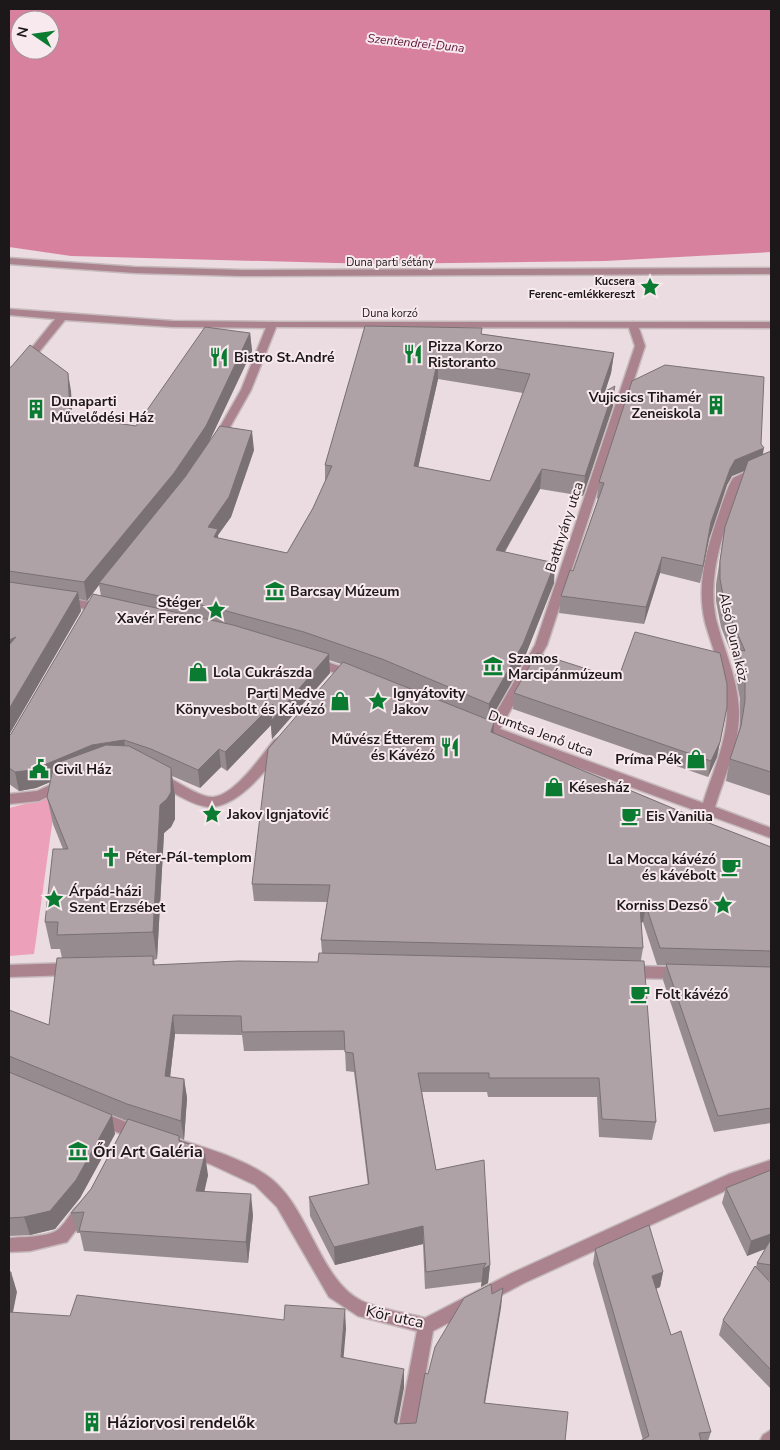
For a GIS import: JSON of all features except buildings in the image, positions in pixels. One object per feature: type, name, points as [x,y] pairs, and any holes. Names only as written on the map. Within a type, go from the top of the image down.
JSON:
[{"type":"street","name":"Duna parti sétány","points":[[9,261],[135,270],[242,273],[771,271]]},
{"type":"street","name":"Duna korzó","points":[[9,312],[62,317],[242,326],[771,325]]},
{"type":"street","points":[[9,382],[62,317]]},
{"type":"street","points":[[211,450],[246,390],[272,325]]},
{"type":"street","name":"Batthyány utca","points":[[492,732],[541,645],[640,346],[633,325]]},
{"type":"street","name":"Alsó Duna köz","points":[[708,809],[730,733],[733,714],[730,679],[708,606],[709,568],[737,480],[771,466]]},
{"type":"street","points":[[47,599],[118,611]]},
{"type":"street","points":[[303,659],[338,674],[367,681]]},
{"type":"street","name":"Dumtsa Jenő utca","points":[[465,721],[771,833]]},
{"type":"street","points":[[148,773],[206,802],[219,803],[232,797],[290,730]]},
{"type":"street","points":[[9,800],[38,796],[79,777]]},
{"type":"street","points":[[9,971],[84,969]]},
{"type":"street","points":[[613,971],[692,973]]},
{"type":"street","name":"Kör utca","points":[[85,1112],[127,1130],[214,1158],[261,1180],[283,1202],[335,1292],[358,1308],[426,1326],[545,1266],[734,1179],[771,1167]]},
{"type":"street","points":[[120,1145],[127,1130]]},
{"type":"street","points":[[9,1245],[30,1244],[62,1237],[93,1195]]},
{"type":"street","points":[[405,1441],[426,1326]]},
{"type":"shaded area","points":[[56,796],[34,954],[9,956],[9,808]]},
{"type":"water","name":"Szentendrei-Duna","points":[[9,9],[771,9],[771,252],[605,261],[373,264],[71,256],[9,247]]},
{"type":"place","name":"Kucsera Ferenc-emlékkereszt","points":[[650,287]]},
{"type":"place","name":"Pizza Korzo Ristoranto","points":[[413,354]]},
{"type":"place","name":"Bistro St.André","points":[[219,357]]},
{"type":"place","name":"Vujicsics Tihamér Zeneiskola","points":[[716,405]]},
{"type":"place","name":"Dunaparti Művelődési Ház","points":[[36,409]]},
{"type":"place","name":"Barcsay Múzeum","points":[[275,591]]},
{"type":"place","name":"Stéger Xavér Ferenc","points":[[216,610]]},
{"type":"place","name":"Szamos Marcipánmúzeum","points":[[493,666]]},
{"type":"place","name":"Lola Cukrászda","points":[[198,672]]},
{"type":"place","name":"Parti Medve Könyvesbolt és Kávézó","points":[[340,701]]},
{"type":"place","name":"Ignyátovity Jakov","points":[[378,701]]},
{"type":"place","name":"Művész Étterem és Kávézó","points":[[450,747]]},
{"type":"place","name":"Príma Pék","points":[[696,759]]},
{"type":"place","name":"Civil Ház","points":[[39,769]]},
{"type":"place","name":"Késesház","points":[[554,787]]},
{"type":"place","name":"Jakov Ignjatović","points":[[212,814]]},
{"type":"place","name":"Eis Vanilia","points":[[631,816]]},
{"type":"place","name":"Péter-Pál-templom","points":[[111,857]]},
{"type":"place","name":"La Mocca kávézó és kávébolt","points":[[731,867]]},
{"type":"place","name":"Árpád-házi Szent Erzsébet","points":[[54,899]]},
{"type":"place","name":"Korniss Dezső","points":[[723,905]]},
{"type":"place","name":"Folt kávézó","points":[[640,994]]},
{"type":"place","name":"Őri Art Galéria","points":[[78,1151]]},
{"type":"place","name":"Háziorvosi rendelők","points":[[92,1422]]}]
